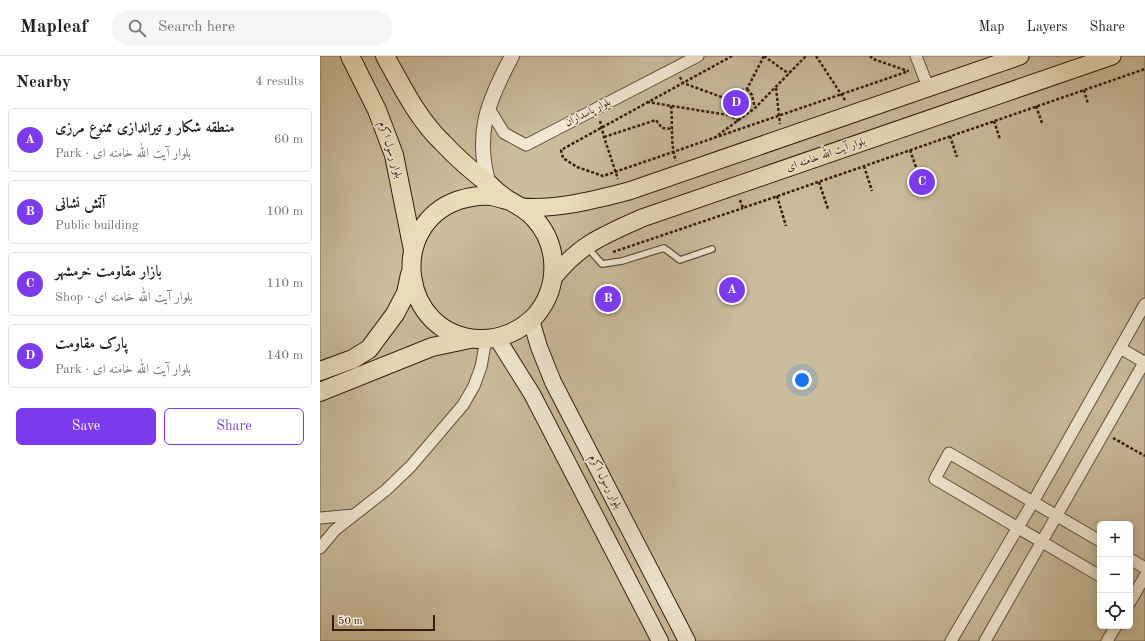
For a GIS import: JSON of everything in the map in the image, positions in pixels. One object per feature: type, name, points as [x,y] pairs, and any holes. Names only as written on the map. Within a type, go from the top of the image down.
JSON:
[{"type":"highway","name":"بلوار رسول اکرم","points":[[350,56],[377,110],[394,155],[413,250]]},
{"type":"highway","points":[[320,392],[432,347],[515,331],[532,320],[542,308],[549,294],[553,278],[554,262],[551,245],[544,230],[534,217],[489,185],[446,147],[424,123],[385,56]]},
{"type":"highway","points":[[320,371],[353,359],[369,349],[395,314],[406,293],[413,250],[421,231],[434,215],[450,203],[476,196],[490,196],[515,204]]},
{"type":"highway","points":[[410,269],[414,288],[422,307],[430,317],[452,333],[484,338]]},
{"type":"main road","points":[[515,204],[541,209],[583,202],[623,192],[1020,56]]},
{"type":"main road","name":"بلوار آیت الله خامنه ای","points":[[553,278],[567,260],[592,251],[596,238],[642,218],[1112,56]]},
{"type":"main road","name":"بلوار رسول اکرم","points":[[532,320],[539,347],[553,382],[687,641]]},
{"type":"main road","points":[[484,338],[532,394],[660,641]]},
{"type":"street","points":[[489,185],[484,167],[483,144],[485,118],[492,93],[512,56]]},
{"type":"street","name":"بلوار پاسداران","points":[[488,107],[504,133],[526,145],[698,56]]},
{"type":"street","points":[[916,56],[928,87]]},
{"type":"street","points":[[951,641],[1033,502],[1145,304]]},
{"type":"street","points":[[320,548],[335,530],[386,490],[411,466],[463,405],[474,386],[481,367],[484,338]]},
{"type":"street","points":[[985,641],[1145,362],[1120,348]]},
{"type":"street","points":[[1097,539],[949,453],[935,479],[1097,574]]},
{"type":"street","points":[[320,518],[353,515]]},
{"type":"street","points":[[1133,561],[1145,568]]},
{"type":"street","points":[[1137,592],[1145,576]]},
{"type":"street","points":[[1107,641],[1114,629]]},
{"type":"lane","points":[[592,251],[602,264],[622,261],[664,248],[680,260],[712,249]]},
{"type":"path","points":[[732,56],[561,150],[563,158],[577,167],[603,176],[843,95],[920,67]]},
{"type":"path","points":[[747,89],[764,56],[788,74]]},
{"type":"path","points":[[711,140],[755,108],[806,56]]},
{"type":"path","points":[[816,56],[843,95],[852,114]]},
{"type":"path","points":[[870,56],[873,59],[909,71]]},
{"type":"path","points":[[682,63],[683,82]]},
{"type":"path","points":[[592,251],[743,208],[1145,69]]},
{"type":"path","points":[[683,82],[727,99]]},
{"type":"path","points":[[776,87],[782,138]]},
{"type":"path","points":[[729,115],[725,108],[727,99],[736,91],[747,89]]},
{"type":"path","points":[[747,89],[752,96],[755,108]]},
{"type":"path","points":[[1084,90],[1088,104]]},
{"type":"path","points":[[647,102],[729,115],[739,121]]},
{"type":"path","points":[[671,106],[673,152],[679,173]]},
{"type":"path","points":[[1036,106],[1042,123]]},
{"type":"path","points":[[596,109],[623,192]]},
{"type":"path","points":[[604,137],[656,120],[662,128],[673,129]]},
{"type":"path","points":[[994,121],[1000,140]]},
{"type":"path","points":[[950,136],[957,157]]},
{"type":"path","points":[[910,150],[918,173]]},
{"type":"path","points":[[864,166],[872,191]]},
{"type":"path","points":[[819,182],[828,209]]},
{"type":"path","points":[[735,186],[743,208]]},
{"type":"path","points":[[777,196],[786,226]]},
{"type":"path","points":[[1104,432],[1145,456]]},
{"type":"path","points":[[1141,454],[1145,451]]},
{"type":"shaded area","points":[[320,56],[1145,56],[1145,641],[320,641]]},
{"type":"place","name":"پارک مقاومت","points":[[736,103]]},
{"type":"place","name":"بازار مقاومت خرمشهر","points":[[922,182]]},
{"type":"place","name":"منطقه شکار و تیراندازی ممنوع مرزی","points":[[732,290]]},
{"type":"place","name":"آتش نشانی","points":[[608,299]]}]
